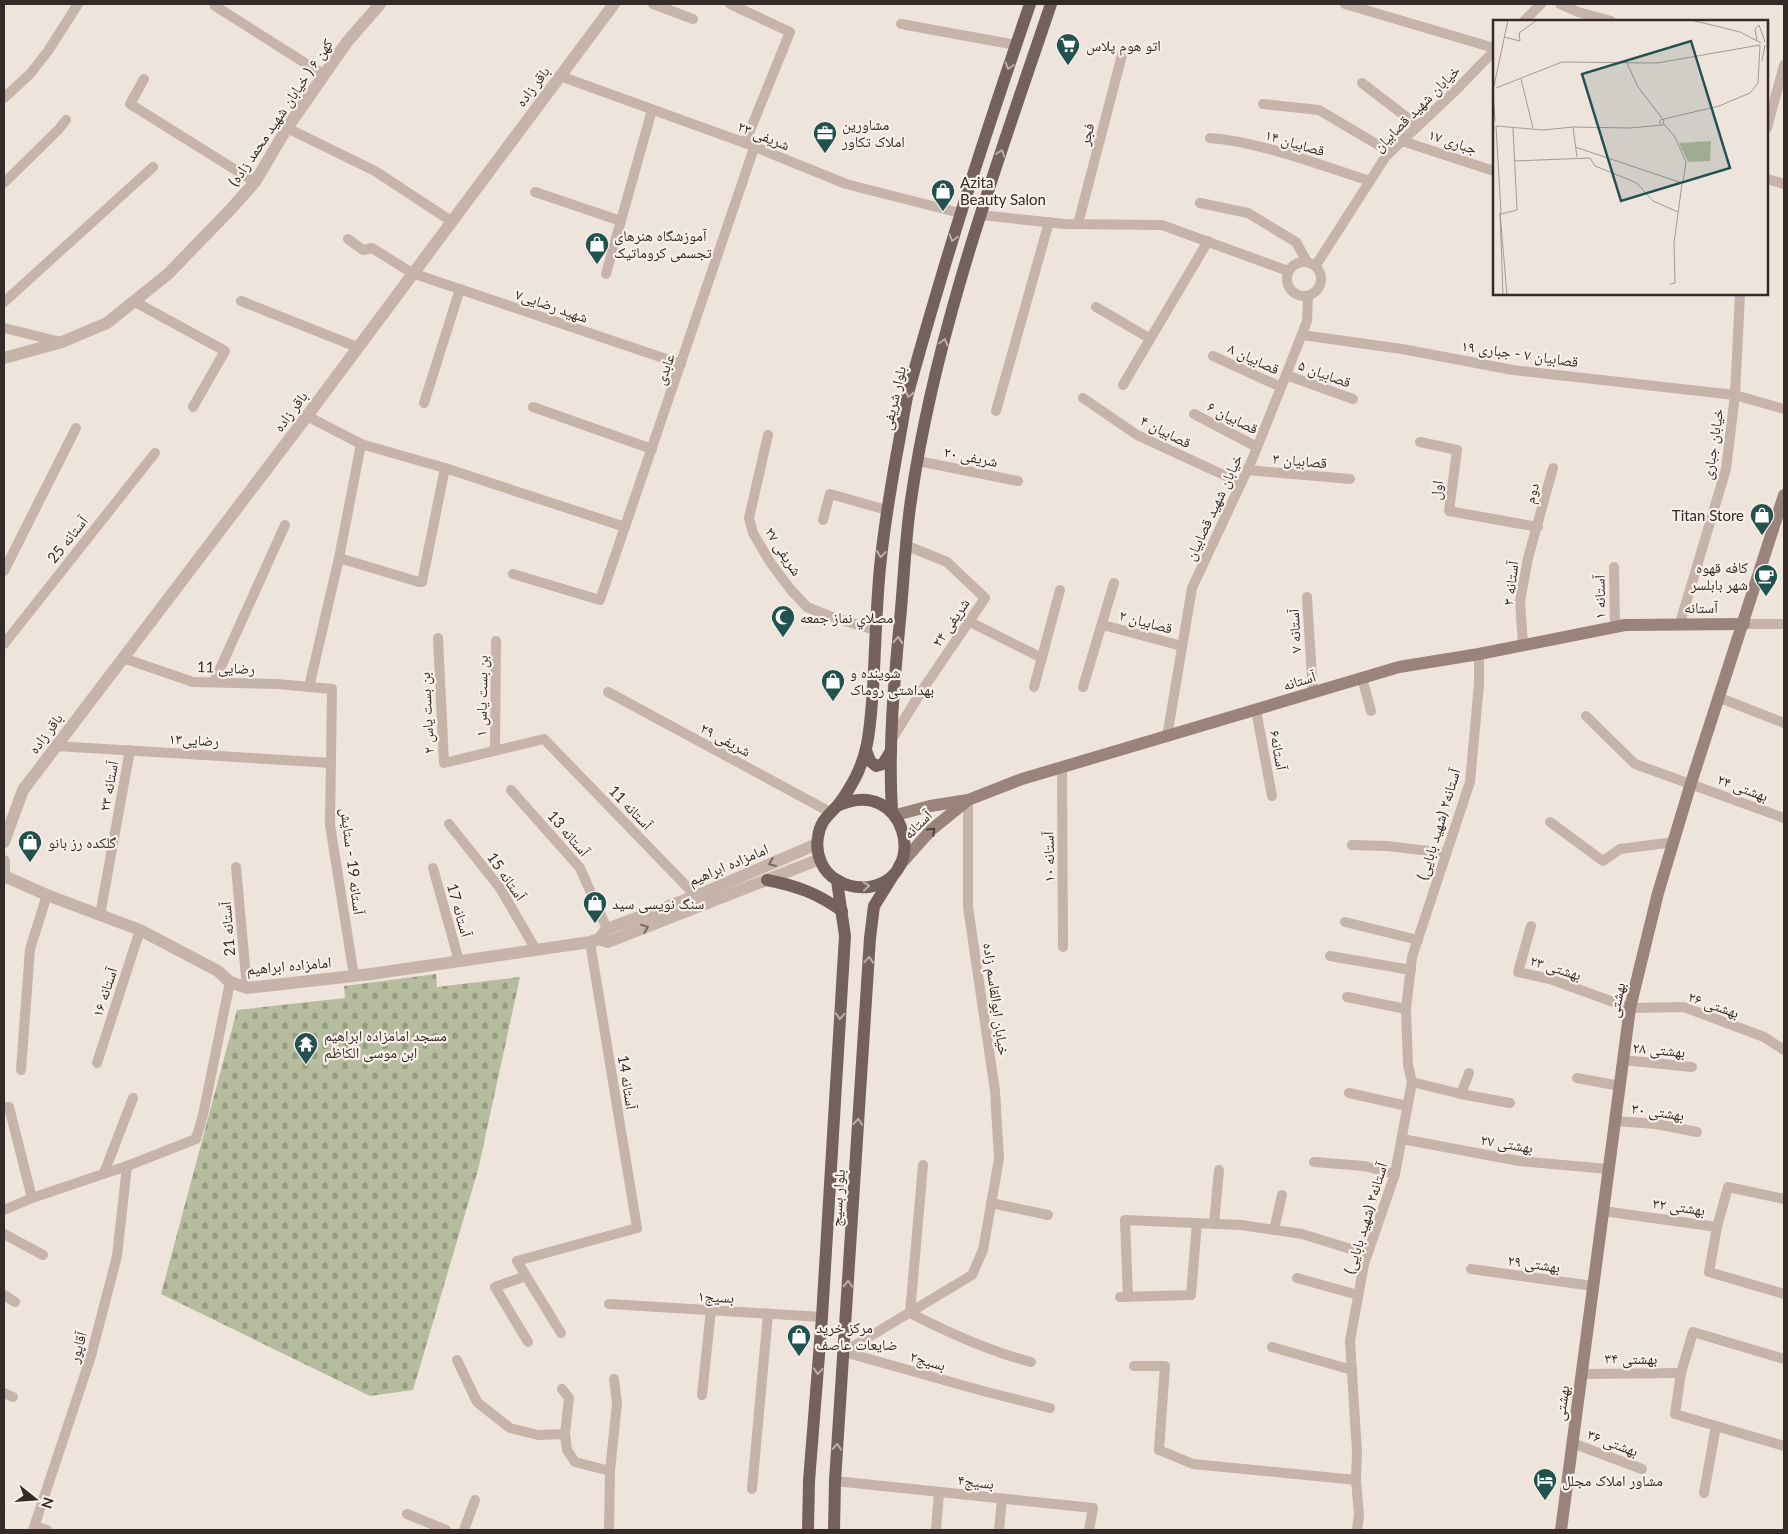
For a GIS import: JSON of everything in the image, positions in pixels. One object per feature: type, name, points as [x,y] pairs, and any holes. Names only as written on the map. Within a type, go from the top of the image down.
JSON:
[{"type":"main road","name":"بلوار شریفی","points":[[833,809],[859,770],[869,742],[879,576],[887,510],[907,399],[960,213],[1030,4]]},
{"type":"main road","points":[[968,800],[894,813],[882,804],[865,800],[848,801],[833,809],[823,822],[818,833],[817,844],[820,859],[827,872],[837,881],[848,886],[861,888],[873,886],[884,881],[896,870],[905,849],[904,832],[894,813],[891,745],[905,545],[911,499],[943,345],[980,215],[1051,4]]},
{"type":"main road","points":[[960,213],[980,215]]},
{"type":"main road","name":"بهشتی","points":[[1561,1530],[1630,1008],[1658,893],[1691,783],[1744,624],[1784,495]]},
{"type":"main road","name":"آستانه","points":[[896,870],[931,830],[968,800],[1022,779],[1399,667],[1479,654],[1626,625],[1680,623],[1744,624]]},
{"type":"main road","points":[[866,750],[870,761],[876,766],[883,764],[891,745]]},
{"type":"main road","name":"بلوار بسیج","points":[[834,1530],[835,1480],[870,938],[874,906],[896,870]]},
{"type":"main road","points":[[767,880],[791,885],[810,892],[825,899],[842,911]]},
{"type":"main road","name":"بلوار بسیج","points":[[808,1530],[809,1480],[822,1317],[845,936],[837,881]]},
{"type":"street","points":[[4,98],[48,51],[78,4]]},
{"type":"street","name":"کهن ۶ ( خیابان شهید محمد زاده)","points":[[4,358],[62,342],[107,322],[168,274],[255,182],[287,128],[347,42],[380,4]]},
{"type":"street","name":"باقر زاده","points":[[4,842],[23,790],[307,416],[614,4]]},
{"type":"street","points":[[653,4],[693,19]]},
{"type":"street","name":"عابدی","points":[[513,574],[600,600],[682,364],[750,145],[790,32],[730,4]]},
{"type":"street","points":[[1344,4],[1373,8],[1493,49]]},
{"type":"street","points":[[1525,20],[1541,4]]},
{"type":"street","points":[[1560,4],[1584,18],[1603,20]]},
{"type":"street","points":[[215,6],[324,76]]},
{"type":"street","points":[[901,24],[1016,45]]},
{"type":"street","name":"خیابان شهید قصابیان","points":[[1311,264],[1390,152],[1493,50]]},
{"type":"street","name":"فجر","points":[[1078,224],[1124,51]]},
{"type":"street","points":[[1768,119],[1771,93],[1784,65]]},
{"type":"street","name":"شریفی ۲۳","points":[[560,76],[750,145],[846,184],[960,213]]},
{"type":"street","points":[[144,79],[130,104],[255,182]]},
{"type":"street","points":[[1362,83],[1418,126]]},
{"type":"street","points":[[1263,104],[1319,110],[1390,152]]},
{"type":"street","points":[[606,274],[652,110]]},
{"type":"street","points":[[4,183],[60,129],[66,120]]},
{"type":"street","points":[[287,128],[375,171],[451,221]]},
{"type":"street","name":"قصابیان ۱۴","points":[[1210,138],[1230,139],[1370,181]]},
{"type":"street","name":"جباری ۱۷","points":[[1402,141],[1493,171]]},
{"type":"street","points":[[4,302],[153,167]]},
{"type":"street","points":[[1768,179],[1784,184]]},
{"type":"street","points":[[534,192],[621,221]]},
{"type":"street","points":[[1200,203],[1248,213],[1296,242],[1311,264],[1320,272],[1322,280],[1320,287],[1308,297],[1293,293],[1288,287],[1286,279],[1288,271],[1299,262],[1311,264]]},
{"type":"street","points":[[980,215],[1078,224],[1162,225],[1288,271]]},
{"type":"street","points":[[996,411],[1049,222]]},
{"type":"street","name":"شهید رضایی۷","points":[[348,239],[363,250],[372,248],[412,273],[682,364]]},
{"type":"street","points":[[1123,385],[1208,241]]},
{"type":"street","points":[[424,403],[460,289]]},
{"type":"street","name":"خیابان جباری","points":[[1680,623],[1726,468],[1735,395],[1740,295]]},
{"type":"street","name":"خیابان شهید قصابیان","points":[[1167,736],[1192,588],[1257,447],[1308,321],[1308,297]]},
{"type":"street","points":[[241,301],[358,347]]},
{"type":"street","points":[[134,302],[225,351],[194,407]]},
{"type":"street","points":[[1096,307],[1150,338]]},
{"type":"street","points":[[4,328],[62,342]]},
{"type":"street","name":"قصابيان ۷ - جباری ۱۹","points":[[1302,336],[1402,349],[1513,370],[1735,395],[1784,409]]},
{"type":"street","name":"قصابیان ۸","points":[[1213,356],[1281,387]]},
{"type":"street","name":"قصابیان ۵","points":[[1286,375],[1353,399]]},
{"type":"street","name":"قصابیان ۴","points":[[1083,398],[1137,435],[1241,483]]},
{"type":"street","points":[[534,407],[652,449]]},
{"type":"street","name":"قصابیان ۶","points":[[1194,414],[1257,447]]},
{"type":"street","points":[[307,416],[361,444],[446,468],[625,527]]},
{"type":"street","points":[[4,571],[76,428]]},
{"type":"street","name":"شریفی ۲۷","points":[[768,434],[750,518],[753,533],[770,562],[791,590],[807,607],[875,630]]},
{"type":"street","name":"اول","points":[[1420,442],[1457,450],[1449,511],[1538,527]]},
{"type":"street","points":[[309,687],[361,444]]},
{"type":"street","name":"آستانه 25","points":[[4,644],[155,452]]},
{"type":"street","name":"شریفی ۲۰","points":[[918,461],[1018,481]]},
{"type":"street","points":[[338,558],[422,582],[446,468]]},
{"type":"street","name":"دوم","points":[[1538,527],[1553,468]]},
{"type":"street","name":"قصابیان ۳","points":[[1247,470],[1350,479]]},
{"type":"street","points":[[824,520],[830,494],[887,510]]},
{"type":"street","points":[[214,682],[285,525]]},
{"type":"street","name":"آستانه ۳","points":[[1523,644],[1520,601],[1528,558],[1538,527]]},
{"type":"street","name":"شریفی ۲۴","points":[[891,745],[923,689],[985,598],[947,562],[905,545]]},
{"type":"street","name":"آستانه ۱","points":[[1614,567],[1615,627]]},
{"type":"street","points":[[1083,687],[1114,583]]},
{"type":"street","points":[[1034,687],[1060,590]]},
{"type":"street","name":"آستانه ۷","points":[[1307,597],[1313,693]]},
{"type":"street","points":[[970,622],[1042,658]]},
{"type":"street","points":[[1744,624],[1784,624]]},
{"type":"street","name":"قصابیان ۲","points":[[1102,625],[1182,646]]},
{"type":"street","name":"بن بست یاس ۲","points":[[438,638],[444,763],[495,751]]},
{"type":"street","name":"بن بست یاس ۱","points":[[495,751],[496,641]]},
{"type":"street","name":"آستانه۲ (شهید بابایی)","points":[[1357,1530],[1359,1515],[1356,1480],[1357,1452],[1350,1341],[1367,1254],[1396,1174],[1412,1082],[1408,1065],[1406,1009],[1412,957],[1470,782],[1479,684],[1479,654]]},
{"type":"street","name":"رضایی 11","points":[[123,658],[193,682],[277,684],[332,689]]},
{"type":"street","points":[[1362,678],[1371,711]]},
{"type":"street","name":"آستانه 19 - ستایش","points":[[332,689],[330,825],[354,976]]},
{"type":"street","name":"شریفی ۲۹","points":[[608,692],[833,809]]},
{"type":"street","points":[[1720,698],[1784,724]]},
{"type":"street","name":"آستانه۶","points":[[1256,710],[1272,796]]},
{"type":"street","name":"بهشتی ۲۴","points":[[1586,716],[1635,764],[1784,818]]},
{"type":"street","name":"آستانه 11","points":[[495,751],[544,739],[696,896]]},
{"type":"street","name":"رضایی۱۳","points":[[56,746],[331,762]]},
{"type":"street","name":"آستانه ۲۳","points":[[100,915],[130,750]]},
{"type":"street","name":"آستانه ۱۰","points":[[1062,767],[1063,947]]},
{"type":"street","name":"آستانه 13","points":[[511,790],[580,868],[599,936]]},
{"type":"street","name":"خیابان ابوالقاسم زاده","points":[[910,1313],[972,1276],[983,1250],[999,1159],[995,1090],[968,907],[968,800]]},
{"type":"street","points":[[1550,822],[1603,860],[1620,849],[1674,842]]},
{"type":"street","name":"آستانه 15","points":[[449,824],[500,888],[536,950]]},
{"type":"street","name":"امامزاده ابراهیم","points":[[4,876],[47,895],[140,930],[218,971],[230,982],[247,988],[354,976],[536,950],[599,936],[817,844]]},
{"type":"street","points":[[1352,844],[1446,853]]},
{"type":"street","name":"امامزاده ابراهیم","points":[[599,936],[608,942],[820,859]]},
{"type":"street","points":[[4,861],[4,870]]},
{"type":"street","name":"آستانه 21","points":[[236,867],[247,988]]},
{"type":"street","name":"آستانه 17","points":[[433,868],[459,961]]},
{"type":"street","points":[[21,1070],[30,949],[47,895]]},
{"type":"street","points":[[1345,922],[1418,940]]},
{"type":"street","name":"بهشتی ۲۳","points":[[1531,926],[1518,972],[1550,979],[1630,1008]]},
{"type":"street","name":"آستانه ۱۶","points":[[97,1063],[140,930]]},
{"type":"street","name":"آستانه 14","points":[[526,1276],[518,1261],[637,1228],[599,936]]},
{"type":"street","points":[[1330,956],[1411,970]]},
{"type":"street","points":[[4,1210],[32,1198],[127,1166],[196,1139],[203,1115],[230,982]]},
{"type":"street","points":[[1347,997],[1406,1009]]},
{"type":"street","name":"بهشتی ۲۶","points":[[1630,1008],[1684,1007],[1764,1037],[1784,1050]]},
{"type":"street","name":"بهشتی ۲۸","points":[[1623,1060],[1692,1067]]},
{"type":"street","points":[[1461,1094],[1469,1073]]},
{"type":"street","points":[[1577,1078],[1620,1086]]},
{"type":"street","points":[[1412,1082],[1510,1103]]},
{"type":"street","points":[[1349,1093],[1407,1106]]},
{"type":"street","points":[[104,1173],[134,1098]]},
{"type":"street","points":[[4,1107],[9,1107],[32,1198]]},
{"type":"street","name":"بهشتی ۳۰","points":[[1615,1121],[1656,1124],[1697,1132]]},
{"type":"street","name":"بهشتی ۲۷","points":[[1402,1139],[1519,1161],[1608,1169]]},
{"type":"street","points":[[1314,1162],[1364,1166],[1396,1174]]},
{"type":"street","points":[[910,1313],[923,1165]]},
{"type":"street","name":"آقاپور","points":[[34,1528],[91,1356],[117,1256],[127,1166]]},
{"type":"street","points":[[1214,1224],[1220,1170]]},
{"type":"street","points":[[1717,1227],[1728,1187],[1784,1199]]},
{"type":"street","points":[[1274,1230],[1282,1195]]},
{"type":"street","points":[[991,1203],[1048,1215]]},
{"type":"street","name":"بهشتی ۳۲","points":[[1603,1210],[1717,1227],[1709,1272],[1784,1294]]},
{"type":"street","points":[[1197,1223],[1191,1295],[1124,1297],[1125,1220],[1197,1223],[1214,1224],[1241,1225],[1302,1234],[1367,1254]]},
{"type":"street","points":[[4,1234],[43,1255]]},
{"type":"street","name":"بهشتی ۲۹","points":[[1471,1269],[1593,1286]]},
{"type":"street","points":[[528,1342],[495,1287],[526,1276],[561,1333]]},
{"type":"street","points":[[1297,1278],[1358,1295]]},
{"type":"street","points":[[4,1295],[15,1302]]},
{"type":"street","name":"بسیج۱","points":[[609,1304],[822,1317]]},
{"type":"street","points":[[702,1395],[711,1310]]},
{"type":"street","points":[[844,1352],[910,1313]]},
{"type":"street","points":[[910,1313],[954,1335],[995,1352],[1031,1362]]},
{"type":"street","points":[[752,1489],[768,1314]]},
{"type":"street","points":[[1784,1359],[1693,1332],[1680,1373],[1675,1414],[1784,1446]]},
{"type":"street","points":[[1272,1347],[1352,1370]]},
{"type":"street","name":"بسیج۲","points":[[844,1352],[1050,1408]]},
{"type":"street","points":[[457,1360],[477,1402],[510,1428],[538,1435],[565,1434]]},
{"type":"street","points":[[1134,1366],[1164,1366],[1159,1450],[1194,1464],[1356,1480]]},
{"type":"street","name":"بهشتی ۳۴","points":[[1582,1374],[1680,1373]]},
{"type":"street","points":[[608,1530],[610,1471],[618,1403],[614,1379]]},
{"type":"street","points":[[562,1389],[569,1398],[565,1434],[567,1450],[575,1462],[610,1471]]},
{"type":"street","points":[[1704,1493],[1716,1426]]},
{"type":"street","name":"بهشتی ۳۶","points":[[1572,1443],[1642,1469]]},
{"type":"street","name":"بسیج۴","points":[[835,1480],[1093,1508],[1089,1530]]},
{"type":"street","points":[[936,1530],[939,1492]]},
{"type":"street","points":[[999,1530],[1002,1499]]},
{"type":"street","points":[[464,1530],[475,1500]]},
{"type":"street","points":[[407,1514],[446,1530]]},
{"type":"street","points":[[34,1528],[48,1530]]},
{"type":"green space","points":[[436,974],[437,987],[520,977],[478,1170],[413,1390],[370,1396],[161,1294],[237,1010],[345,998],[344,986]]},
{"type":"place","name":"اتو هوم پلاس","points":[[1068,66]]},
{"type":"place","name":"مشاورین املاک تکاور","points":[[825,154]]},
{"type":"place","name":"Azita Beauty Salon","points":[[943,212]]},
{"type":"place","name":"آموزشگاه هنرهای تجسمی کروماتیک","points":[[597,265]]},
{"type":"place","name":"Titan Store","points":[[1762,536]]},
{"type":"place","name":"کافه قهوه شهر بابلسر","points":[[1766,597]]},
{"type":"place","name":"مصلاي نماز جمعه","points":[[783,638]]},
{"type":"place","name":"شوینده و بهداشتی روماک","points":[[833,702]]},
{"type":"place","name":"گلکده رز بانو","points":[[30,863]]},
{"type":"place","name":"سنگ نویسی سید","points":[[595,924]]},
{"type":"place","name":"مسجد امامزاده ابراهیم ابن موسی الکاظم","points":[[306,1065]]},
{"type":"place","name":"مرکز خرید ضایعات عاصف","points":[[799,1357]]},
{"type":"place","name":"مشاور املاک مجلل","points":[[1545,1501]]}]
